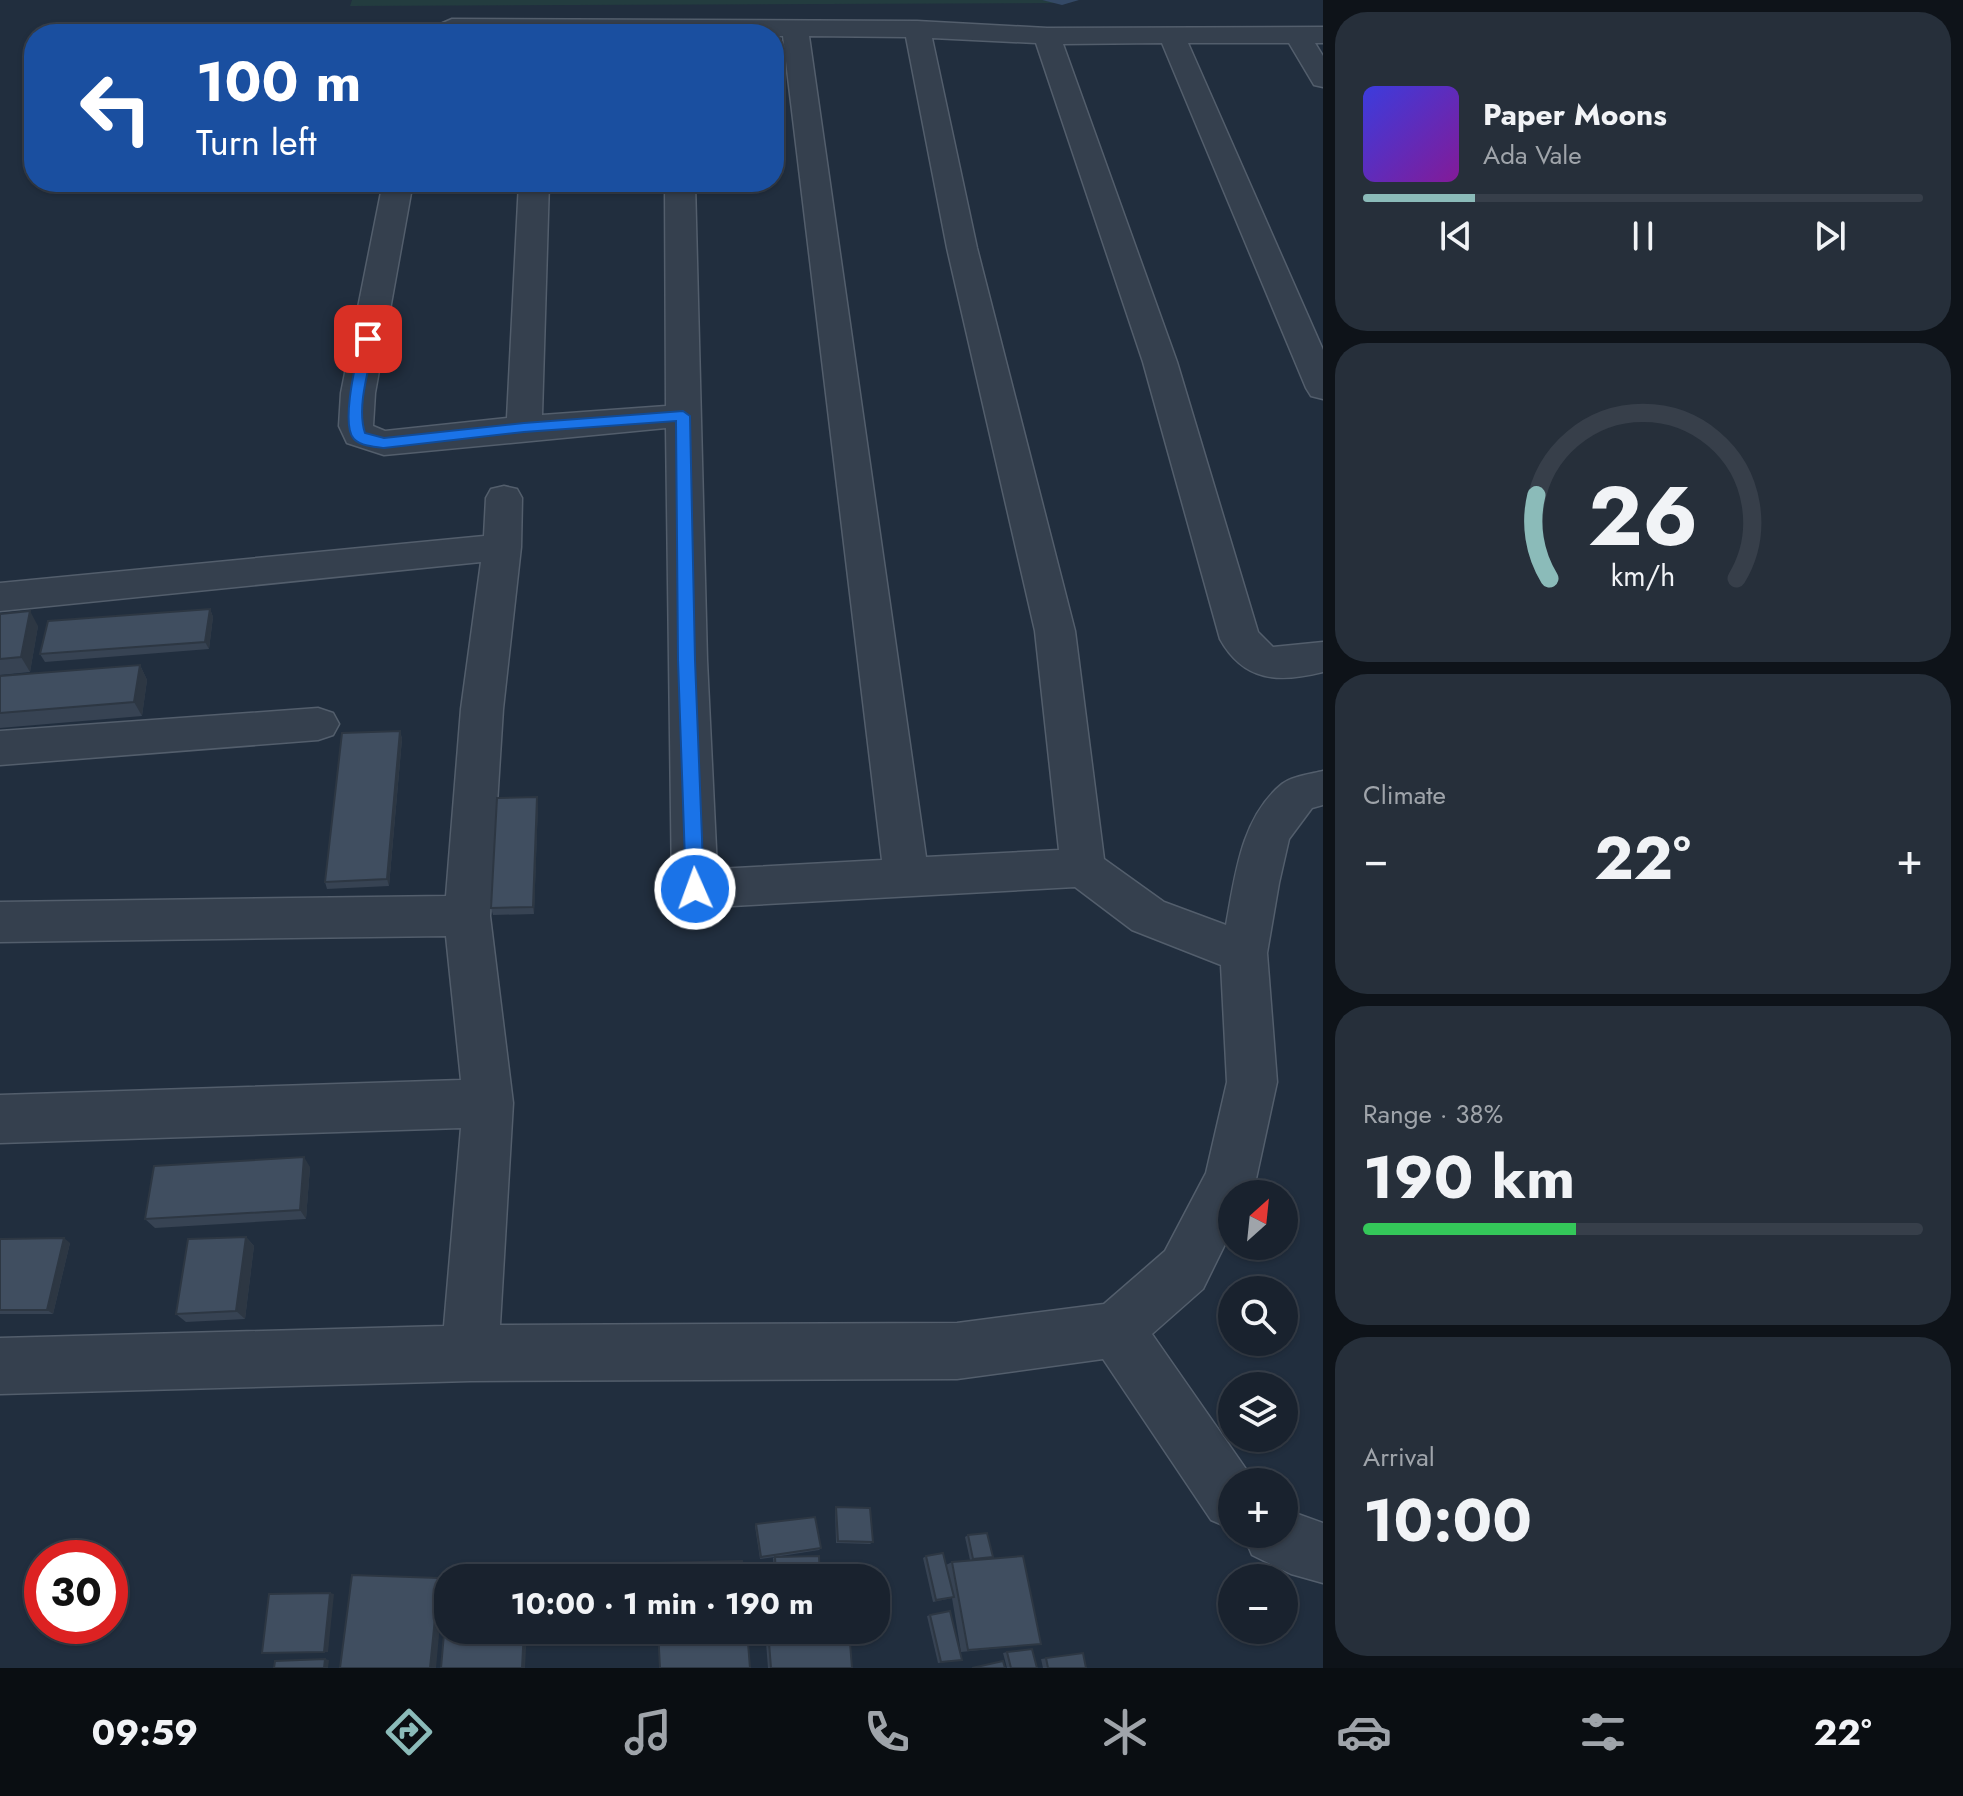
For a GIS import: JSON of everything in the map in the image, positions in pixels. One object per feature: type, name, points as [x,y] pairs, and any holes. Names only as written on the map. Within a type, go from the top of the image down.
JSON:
[{"type":"street","points":[[917,29],[962,248],[1055,631],[1083,868]]},
{"type":"street","points":[[784,30],[917,29],[1047,36],[1310,35],[1323,79]]},
{"type":"street","points":[[795,30],[819,232],[906,876]]},
{"type":"street","points":[[1047,36],[1160,362],[1240,639],[1264,662],[1306,661],[1323,657]]},
{"type":"street","points":[[1172,36],[1323,388]]},
{"type":"street","points":[[396,192],[358,393],[356,426],[359,435],[384,443],[683,416]]},
{"type":"street","points":[[524,428],[534,192]]},
{"type":"street","points":[[680,192],[687,660],[695,889],[1083,868],[1148,916],[1244,953]]},
{"type":"street","points":[[470,1353],[488,1103],[467,916],[482,709],[502,547],[504,498]]},
{"type":"street","points":[[0,597],[502,547]]},
{"type":"street","points":[[0,748],[318,724]]},
{"type":"street","points":[[0,1366],[470,1353],[957,1351],[1116,1330],[1184,1270],[1230,1179],[1252,1082],[1244,953],[1269,832],[1298,795],[1323,788]]},
{"type":"street","points":[[0,922],[467,916]]},
{"type":"street","points":[[0,1119],[488,1103]]},
{"type":"street","points":[[1116,1330],[1218,1479]]},
{"type":"street","points":[[1298,1546],[1323,1553]]},
{"type":"green space","points":[[352,0],[1042,0],[1062,3],[350,6]]},
{"type":"building","points":[[210,609],[205,642],[40,654],[48,621]]},
{"type":"building","points":[[30,611],[21,657],[0,659],[0,614]]},
{"type":"building","points":[[140,665],[134,702],[0,713],[0,676]]},
{"type":"building","points":[[400,731],[387,879],[325,882],[342,733]]},
{"type":"building","points":[[537,797],[533,907],[491,908],[497,798]]},
{"type":"building","points":[[304,1157],[300,1210],[145,1219],[154,1166]]},
{"type":"building","points":[[246,1237],[236,1311],[176,1314],[188,1239]]},
{"type":"building","points":[[64,1238],[47,1310],[0,1310],[0,1239]]},
{"type":"building","points":[[836,1507],[870,1508],[873,1542],[838,1541]]},
{"type":"building","points":[[815,1517],[821,1548],[761,1557],[756,1524]]},
{"type":"building","points":[[987,1533],[993,1557],[973,1559],[968,1535]]},
{"type":"building","points":[[943,1553],[954,1597],[936,1600],[926,1556]]},
{"type":"building","points":[[819,1556],[819,1564],[775,1564],[775,1557]]},
{"type":"building","points":[[1023,1556],[1041,1644],[968,1650],[952,1562]]},
{"type":"building","points":[[742,1561],[742,1564],[656,1564]]},
{"type":"building","points":[[352,1575],[434,1578],[430,1668],[340,1668]]},
{"type":"building","points":[[330,1593],[324,1652],[262,1653],[269,1594]]},
{"type":"building","points":[[950,1611],[962,1660],[941,1662],[930,1615]]},
{"type":"building","points":[[443,1644],[523,1644],[522,1668],[441,1668]]},
{"type":"building","points":[[659,1644],[748,1644],[750,1668],[660,1668]]},
{"type":"building","points":[[769,1644],[850,1644],[852,1668],[771,1668]]},
{"type":"building","points":[[1032,1649],[1037,1668],[1011,1668],[1007,1652]]},
{"type":"building","points":[[1083,1653],[1086,1668],[1048,1668],[1046,1658]]},
{"type":"building","points":[[325,1659],[324,1668],[274,1668],[275,1661]]},
{"type":"building","points":[[1003,1661],[1005,1668],[972,1668]]},
{"type":"waterway","points":[[1046,0],[1062,3],[1075,0]]},
{"type":"route","points":[[368,339],[358,393],[356,426],[359,435],[369,441],[384,443],[683,416],[695,889]]}]
